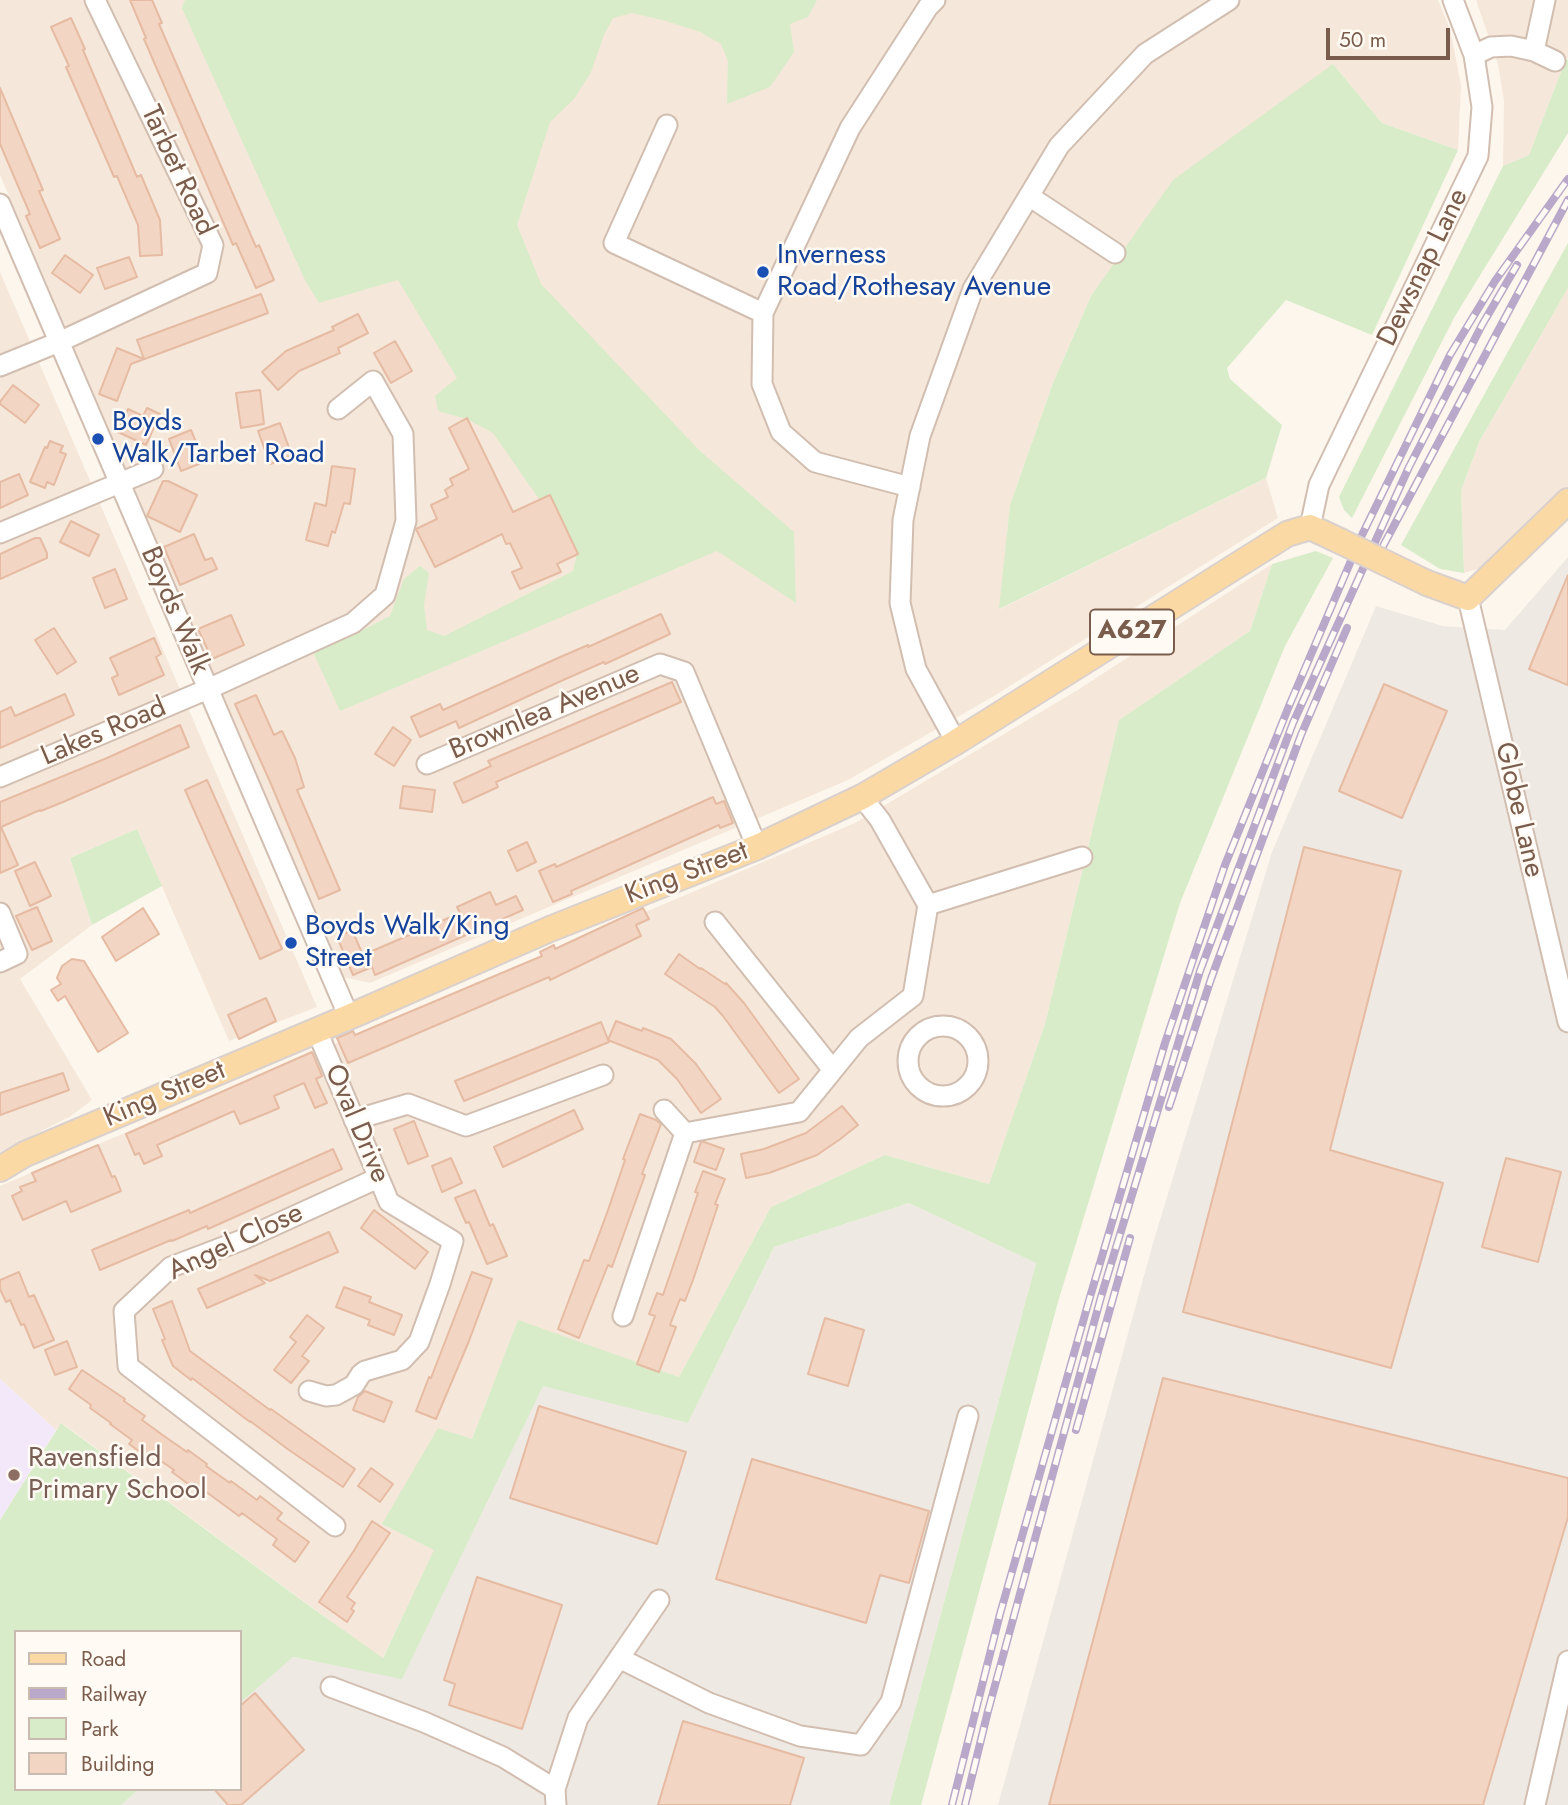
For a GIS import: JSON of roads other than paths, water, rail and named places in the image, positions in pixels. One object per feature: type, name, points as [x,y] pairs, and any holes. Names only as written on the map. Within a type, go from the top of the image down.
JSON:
[{"type":"main road","points":[[1310,527],[1427,583],[1468,598],[1568,501]]},
{"type":"main road","name":"King Street","points":[[0,1169],[25,1154],[550,929],[671,879],[758,847],[862,797],[956,742],[1287,534],[1310,527]]},
{"type":"street","name":"Tarbet Road","points":[[59,342],[207,273],[213,245],[95,0]]},
{"type":"street","points":[[910,486],[815,462],[781,432],[762,384],[763,313],[850,128],[935,0]]},
{"type":"street","points":[[956,742],[916,669],[900,603],[903,520],[920,436],[973,289],[1059,146],[1145,54],[1229,0]]},
{"type":"street","name":"Dewsnap Lane","points":[[1310,527],[1319,485],[1478,156],[1482,107],[1474,55],[1453,0]]},
{"type":"street","points":[[1534,51],[1545,0]]},
{"type":"street","points":[[1474,55],[1491,47],[1511,46],[1534,51],[1555,61]]},
{"type":"street","points":[[667,125],[614,243],[763,313]]},
{"type":"street","points":[[1029,196],[1115,253]]},
{"type":"street","name":"Boyds Walk","points":[[0,204],[349,1017]]},
{"type":"street","points":[[0,366],[59,342]]},
{"type":"street","name":"Lakes Road","points":[[0,777],[208,689],[353,623],[385,595],[405,522],[404,434],[373,381],[338,409]]},
{"type":"street","points":[[0,534],[153,469]]},
{"type":"street","name":"Globe Lane","points":[[1468,598],[1568,1022]]},
{"type":"street","name":"Brownlea Avenue","points":[[426,764],[660,664],[684,673],[758,847]]},
{"type":"street","points":[[685,1133],[799,1112],[859,1038],[913,996],[928,905],[880,820],[862,797]]},
{"type":"street","points":[[928,905],[1082,857]]},
{"type":"street","points":[[0,913],[17,954],[0,962]]},
{"type":"street","points":[[715,922],[833,1070]]},
{"type":"street","points":[[901,1006],[917,1037]]},
{"type":"street","name":"Oval Drive","points":[[310,1391],[326,1396],[336,1395],[354,1385],[365,1371],[402,1360],[419,1342],[453,1241],[389,1202],[317,1031]]},
{"type":"street","points":[[354,1120],[408,1104],[466,1126],[603,1075]]},
{"type":"street","points":[[664,1110],[685,1133]]},
{"type":"street","points":[[623,1317],[685,1133]]},
{"type":"street","name":"Angel Close","points":[[335,1526],[128,1366],[124,1311],[171,1267],[243,1240],[378,1178]]},
{"type":"street","points":[[619,1658],[709,1703],[800,1736],[861,1745],[891,1702],[968,1416]]},
{"type":"street","points":[[331,1687],[424,1722],[503,1757],[555,1797],[578,1717],[659,1600]]},
{"type":"street","points":[[1535,1805],[1568,1661]]},
{"type":"railway","points":[[952,1805],[1000,1614],[1090,1297],[1165,1043],[1225,865],[1362,535],[1450,355],[1495,281],[1568,179]]},
{"type":"railway","points":[[1382,548],[1568,200]]},
{"type":"railway","points":[[965,1805],[1101,1297],[1200,971],[1293,723],[1409,467],[1482,325],[1517,265]]},
{"type":"railway","points":[[1169,1107],[1211,979],[1301,735],[1347,628]]},
{"type":"railway","points":[[1076,1430],[1130,1238]]},
{"type":"place","name":"Inverness Road/Rothesay Avenue","points":[[763,272]]},
{"type":"place","name":"Boyds Walk/Tarbet Road","points":[[98,439]]},
{"type":"place","name":"Boyds Walk/King Street","points":[[291,943]]},
{"type":"place","name":"Ravensfield Primary School","points":[[14,1475]]}]
